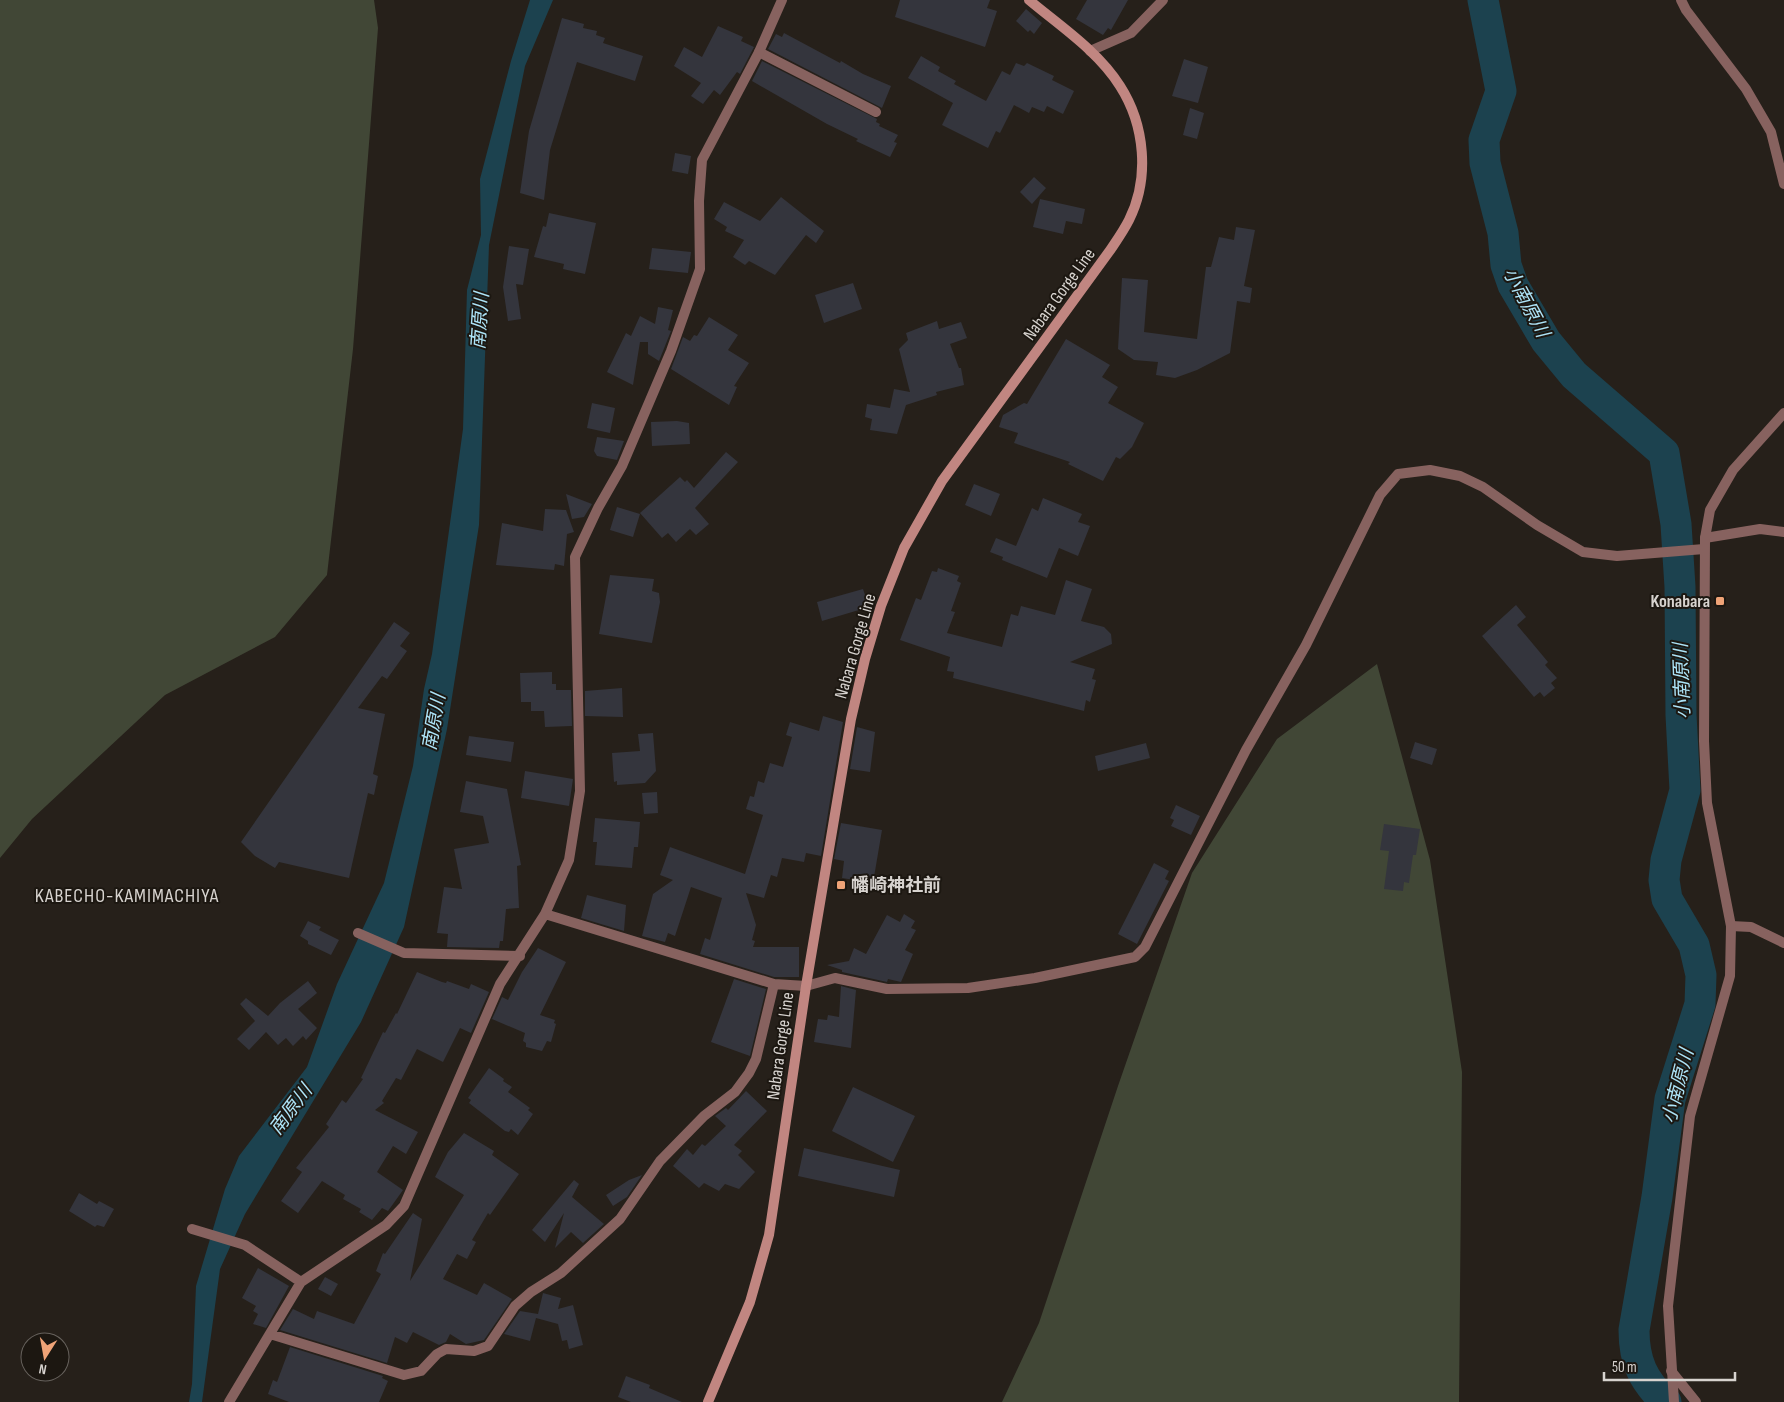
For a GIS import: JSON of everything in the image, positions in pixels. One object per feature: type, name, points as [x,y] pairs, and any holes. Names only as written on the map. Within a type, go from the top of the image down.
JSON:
[{"type":"main road","name":"Nabara Gorge Line","points":[[708,1402],[750,1302],[769,1235],[806,986],[851,719],[865,659],[881,606],[904,548],[942,481],[1111,249],[1130,220],[1141,186],[1143,154],[1135,118],[1120,85],[1090,51],[1029,0]]},
{"type":"street","points":[[229,1402],[301,1282],[386,1225],[404,1206],[500,984],[520,956],[545,914],[568,860],[580,791],[575,557],[598,508],[622,466],[671,351],[700,269],[699,201],[702,160],[758,52],[782,0]]},
{"type":"street","points":[[1090,51],[1131,33],[1162,0]]},
{"type":"street","points":[[1681,0],[1686,10],[1746,89],[1771,132],[1784,184]]},
{"type":"street","points":[[758,52],[876,112]]},
{"type":"street","points":[[1674,1397],[1668,1306],[1690,1116],[1730,976],[1731,926],[1707,803],[1704,741],[1705,538],[1710,510],[1733,470],[1784,413]]},
{"type":"street","points":[[545,914],[774,984],[806,986],[835,978],[887,989],[968,988],[1035,978],[1135,957],[1144,947],[1246,750],[1306,646],[1380,495],[1398,474],[1430,470],[1470,480],[1537,525],[1582,552],[1617,556],[1690,552],[1704,549]]},
{"type":"street","points":[[1705,538],[1760,529],[1784,532]]},
{"type":"street","points":[[1731,926],[1751,927],[1784,944]]},
{"type":"street","points":[[358,933],[404,953],[520,956]]},
{"type":"street","points":[[270,1334],[404,1375],[421,1371],[437,1354],[446,1349],[474,1351],[488,1346],[515,1306],[530,1292],[561,1273],[620,1219],[660,1161],[713,1107],[735,1092],[749,1073],[756,1059],[774,984]]},
{"type":"street","points":[[192,1229],[245,1245],[301,1282]]},
{"type":"street","points":[[1671,1371],[1696,1402]]},
{"type":"green space","points":[[0,0],[374,0],[378,28],[353,349],[327,575],[275,637],[165,695],[32,819],[0,858]]},
{"type":"green space","points":[[1377,664],[1430,860],[1462,1072],[1459,1402],[1002,1402],[1039,1323],[1192,873],[1277,739]]},
{"type":"water","name":"南原川","points":[[530,0],[553,0],[525,66],[489,245],[479,525],[447,729],[404,927],[361,1022],[245,1214],[220,1269],[202,1402],[189,1402],[192,1384],[196,1286],[225,1189],[239,1156],[307,1067],[337,984],[384,883],[413,766],[424,689],[432,654],[463,429],[467,290],[481,235],[480,179],[511,61]]},
{"type":"building","points":[[900,0],[990,0],[987,8],[997,11],[985,47],[895,17]]},
{"type":"building","points":[[1087,0],[1128,0],[1111,30],[1108,28],[1103,35],[1076,19]]},
{"type":"building","points":[[1026,9],[1042,23],[1034,34],[1030,30],[1028,32],[1016,21]]},
{"type":"building","points":[[562,18],[584,24],[583,28],[597,31],[596,35],[605,38],[603,43],[643,56],[635,81],[577,62],[550,150],[544,200],[520,193],[529,131]]},
{"type":"building","points":[[718,26],[743,37],[741,41],[754,47],[740,74],[737,72],[720,95],[714,90],[703,104],[691,96],[701,83],[674,66],[684,47],[702,57]]},
{"type":"building","points":[[784,33],[840,63],[841,61],[863,74],[891,86],[882,108],[768,49],[776,34],[782,37]]},
{"type":"building","points":[[921,56],[940,67],[938,71],[956,81],[954,84],[986,101],[1002,71],[1010,75],[1016,63],[1024,66],[1027,63],[1054,76],[1052,80],[1074,91],[1063,114],[1047,106],[1044,112],[1032,107],[1029,113],[1014,105],[1000,133],[996,131],[988,148],[942,125],[953,103],[908,78]]},
{"type":"building","points":[[1184,59],[1208,67],[1198,103],[1172,96]]},
{"type":"building","points":[[762,61],[877,119],[876,122],[880,124],[879,126],[898,135],[894,142],[897,143],[890,157],[856,141],[858,139],[827,124],[752,81]]},
{"type":"building","points":[[1190,108],[1204,113],[1197,139],[1183,135]]},
{"type":"building","points":[[675,153],[691,156],[688,174],[672,171]]},
{"type":"building","points":[[1034,177],[1046,188],[1032,204],[1020,192]]},
{"type":"building","points":[[781,197],[824,231],[816,243],[806,235],[775,275],[749,261],[745,265],[733,257],[744,240],[725,231],[727,227],[714,219],[724,202],[760,221]]},
{"type":"building","points":[[1040,199],[1085,209],[1082,224],[1066,221],[1063,234],[1033,227]]},
{"type":"building","points":[[549,213],[596,223],[585,274],[563,269],[564,264],[534,257],[543,226],[546,227]]},
{"type":"building","points":[[1236,227],[1255,230],[1244,286],[1252,288],[1250,303],[1237,301],[1230,353],[1197,370],[1175,378],[1156,375],[1158,362],[1134,360],[1118,349],[1122,278],[1148,280],[1144,332],[1197,339],[1206,267],[1211,267],[1219,237],[1234,240]]},
{"type":"building","points":[[509,246],[529,249],[523,285],[516,284],[521,319],[508,321],[503,287]]},
{"type":"building","points":[[652,248],[691,252],[688,273],[649,269]]},
{"type":"building","points":[[853,283],[862,309],[824,323],[815,295]]},
{"type":"building","points":[[658,307],[673,310],[668,330],[671,331],[659,361],[648,354],[648,342],[640,342],[633,385],[607,372],[626,333],[631,336],[640,316],[655,324]]},
{"type":"building","points":[[709,317],[738,335],[728,350],[749,363],[734,386],[737,387],[729,405],[671,369],[683,337],[690,341],[694,335],[697,336]]},
{"type":"building","points":[[937,321],[939,329],[961,322],[967,338],[950,344],[959,368],[961,368],[964,385],[936,392],[937,395],[906,405],[897,434],[870,430],[872,419],[865,417],[867,404],[890,408],[894,389],[910,392],[899,349],[908,340],[906,333]]},
{"type":"building","points":[[1066,339],[1110,365],[1102,377],[1118,387],[1108,403],[1144,423],[1132,447],[1120,459],[1116,457],[1103,481],[1068,464],[1070,462],[1014,443],[1018,433],[999,427],[1003,415],[1024,403],[1027,404]]},
{"type":"building","points":[[592,403],[615,408],[610,433],[587,428]]},
{"type":"building","points":[[677,421],[689,423],[690,444],[652,446],[651,422]]},
{"type":"building","points":[[597,437],[624,441],[617,460],[597,456],[594,451]]},
{"type":"building","points":[[726,452],[738,462],[695,508],[709,524],[696,535],[690,529],[676,542],[668,533],[662,538],[640,513],[680,477],[685,482],[687,480],[694,488]]},
{"type":"building","points":[[974,484],[1000,494],[991,516],[965,505]]},
{"type":"building","points":[[566,494],[592,504],[584,517],[572,519]]},
{"type":"building","points":[[1043,498],[1082,514],[1078,522],[1090,526],[1078,556],[1059,548],[1047,578],[1002,560],[1003,557],[990,552],[996,538],[1016,546],[1032,508],[1038,511]]},
{"type":"building","points":[[617,507],[640,514],[633,537],[610,530]]},
{"type":"building","points":[[545,509],[566,510],[574,532],[567,534],[564,566],[555,564],[554,570],[496,565],[502,523],[543,531]]},
{"type":"building","points":[[938,568],[959,576],[957,581],[961,583],[951,611],[955,612],[947,633],[1002,647],[1011,614],[1018,616],[1021,606],[1055,615],[1066,580],[1092,589],[1081,621],[1104,627],[1111,634],[1112,644],[1070,662],[1095,669],[1092,679],[1096,680],[1090,702],[1086,700],[1084,711],[953,678],[954,672],[947,671],[950,657],[900,640],[916,598],[921,600],[932,571],[937,572]]},
{"type":"building","points":[[610,575],[654,579],[652,591],[659,593],[660,602],[652,643],[599,634]]},
{"type":"building","points":[[863,589],[869,607],[822,621],[817,602]]},
{"type":"building","points":[[1516,605],[1526,617],[1517,625],[1548,662],[1545,665],[1557,678],[1551,683],[1555,688],[1544,697],[1540,692],[1534,697],[1482,636]]},
{"type":"building","points":[[394,622],[410,633],[400,646],[407,651],[387,679],[382,676],[358,708],[385,714],[373,774],[378,776],[374,795],[368,793],[349,878],[279,862],[275,868],[255,856],[241,842]]},
{"type":"building","points":[[552,672],[552,684],[556,684],[556,690],[571,690],[572,726],[545,727],[544,711],[531,711],[531,702],[521,702],[520,673]]},
{"type":"building","points":[[622,688],[623,717],[585,716],[585,691]]},
{"type":"building","points":[[823,716],[843,722],[821,856],[806,853],[804,862],[782,858],[777,877],[771,875],[764,898],[746,893],[756,925],[752,940],[755,941],[753,947],[799,947],[799,977],[774,977],[700,954],[705,938],[710,940],[722,898],[691,887],[675,936],[668,933],[665,942],[642,936],[653,894],[673,880],[660,875],[670,847],[745,874],[763,815],[746,809],[750,796],[754,797],[758,781],[764,783],[770,763],[783,767],[792,737],[786,735],[790,722],[819,731]]},
{"type":"building","points":[[857,727],[875,732],[870,772],[850,769]]},
{"type":"building","points":[[653,733],[656,771],[645,783],[617,785],[617,781],[614,782],[612,753],[640,751],[638,734]]},
{"type":"building","points":[[469,736],[514,742],[511,762],[466,755]]},
{"type":"building","points":[[1415,742],[1437,749],[1432,765],[1410,758]]},
{"type":"building","points":[[1146,743],[1150,758],[1098,771],[1095,756]]},
{"type":"building","points":[[525,771],[573,779],[569,806],[521,798]]},
{"type":"building","points":[[466,781],[507,789],[521,865],[517,866],[519,908],[506,909],[503,941],[500,941],[499,948],[447,947],[448,934],[437,933],[444,887],[462,889],[454,849],[489,843],[483,816],[460,812]]},
{"type":"building","points":[[657,792],[658,813],[644,814],[642,793]]},
{"type":"building","points":[[1176,805],[1200,816],[1191,835],[1171,826],[1174,820],[1170,818]]},
{"type":"building","points":[[595,818],[640,822],[638,847],[634,847],[632,868],[595,865],[597,842],[593,842]]},
{"type":"building","points":[[841,823],[882,830],[873,883],[842,878],[844,861],[834,859]]},
{"type":"building","points":[[1384,824],[1420,829],[1416,855],[1413,855],[1409,883],[1404,882],[1403,891],[1384,889],[1389,851],[1380,850]]},
{"type":"building","points":[[1154,863],[1169,871],[1165,879],[1169,881],[1137,944],[1118,934]]},
{"type":"building","points":[[587,895],[626,905],[624,931],[581,918]]},
{"type":"building","points":[[904,914],[915,921],[911,928],[916,930],[905,950],[913,954],[901,982],[888,979],[887,982],[842,972],[842,970],[827,965],[849,961],[854,948],[866,954],[887,915],[900,922]]},
{"type":"building","points":[[308,921],[321,927],[319,930],[339,940],[331,955],[308,944],[308,941],[300,936]]},
{"type":"building","points":[[538,948],[566,962],[540,1015],[555,1020],[554,1023],[556,1024],[551,1042],[547,1041],[542,1051],[526,1047],[526,1043],[523,1041],[525,1033],[492,1019],[502,997],[508,1000],[522,972]]},
{"type":"building","points":[[417,972],[442,982],[446,983],[447,981],[469,989],[471,984],[489,992],[471,1033],[460,1028],[443,1062],[417,1049],[401,1080],[396,1078],[382,1101],[384,1103],[375,1110],[418,1132],[406,1154],[393,1146],[377,1172],[403,1190],[388,1211],[382,1208],[372,1220],[359,1212],[361,1209],[343,1199],[345,1195],[322,1181],[298,1213],[281,1201],[302,1172],[296,1168],[329,1127],[326,1124],[342,1100],[346,1103],[363,1079],[361,1078],[383,1032],[385,1033],[397,1014]]},
{"type":"building","points":[[734,979],[766,989],[750,1056],[711,1042]]},
{"type":"building","points":[[308,981],[317,993],[298,1009],[317,1028],[306,1040],[303,1036],[293,1046],[286,1038],[278,1045],[266,1032],[249,1050],[237,1039],[255,1021],[240,1004],[246,998],[268,1016],[280,1003]]},
{"type":"building","points":[[841,986],[856,990],[851,1048],[814,1042],[818,1019],[827,1020],[828,1015],[839,1017]]},
{"type":"building","points":[[489,1068],[512,1087],[508,1092],[530,1108],[528,1110],[533,1114],[518,1135],[511,1129],[509,1132],[505,1131],[469,1103],[471,1100],[468,1098]]},
{"type":"building","points":[[853,1087],[915,1116],[893,1162],[832,1131]]},
{"type":"building","points":[[746,1091],[767,1111],[734,1145],[742,1151],[738,1155],[755,1172],[739,1189],[725,1184],[719,1191],[704,1183],[699,1188],[673,1166],[687,1149],[693,1155],[702,1144],[705,1146],[726,1126],[715,1116],[726,1108],[728,1110]]},
{"type":"building","points":[[464,1133],[494,1151],[492,1155],[519,1174],[490,1215],[488,1213],[472,1240],[476,1242],[467,1259],[457,1254],[443,1279],[477,1295],[484,1283],[512,1299],[484,1340],[466,1344],[450,1334],[446,1342],[439,1345],[413,1332],[407,1343],[395,1337],[387,1363],[280,1330],[293,1309],[314,1319],[317,1311],[354,1324],[381,1274],[376,1271],[383,1253],[385,1254],[413,1213],[422,1219],[410,1281],[464,1195],[435,1177],[448,1152]]},
{"type":"building","points":[[804,1148],[900,1170],[894,1197],[798,1176]]},
{"type":"building","points":[[642,1175],[627,1197],[613,1206],[606,1195],[629,1180]]},
{"type":"building","points":[[574,1180],[579,1184],[572,1197],[604,1224],[583,1243],[571,1232],[555,1248],[564,1213],[545,1242],[532,1230]]},
{"type":"building","points":[[79,1193],[97,1204],[99,1201],[114,1209],[104,1227],[97,1225],[95,1227],[69,1211]]},
{"type":"building","points":[[258,1268],[289,1286],[266,1328],[253,1324],[258,1314],[253,1311],[256,1306],[242,1298]]},
{"type":"building","points":[[325,1277],[338,1284],[331,1296],[318,1289]]},
{"type":"building","points":[[543,1293],[561,1298],[558,1309],[573,1305],[583,1345],[569,1349],[567,1340],[562,1341],[558,1324],[536,1318],[530,1341],[504,1334],[520,1311],[538,1314]]},
{"type":"building","points":[[290,1347],[383,1376],[382,1378],[388,1381],[379,1402],[289,1402],[268,1394],[273,1380],[277,1382]]},
{"type":"building","points":[[626,1376],[650,1385],[649,1388],[682,1402],[631,1402],[618,1397]]},
{"type":"waterway","name":"小南原川","points":[[1483,0],[1501,91],[1484,140],[1485,163],[1503,233],[1506,265],[1513,285],[1546,341],[1574,375],[1664,453],[1676,524],[1680,587],[1681,715],[1685,790],[1666,860],[1664,880],[1667,899],[1694,945],[1701,975],[1700,1004],[1670,1099],[1657,1197],[1634,1330],[1634,1341],[1641,1370],[1651,1386],[1666,1402]]},
{"type":"place","name":"Konabara","points":[[1720,601]]},
{"type":"place","name":"幡崎神社前","points":[[841,885]]},
{"type":"district","name":"KABECHO-KAMIMACHIYA","points":[[127,895]]}]
